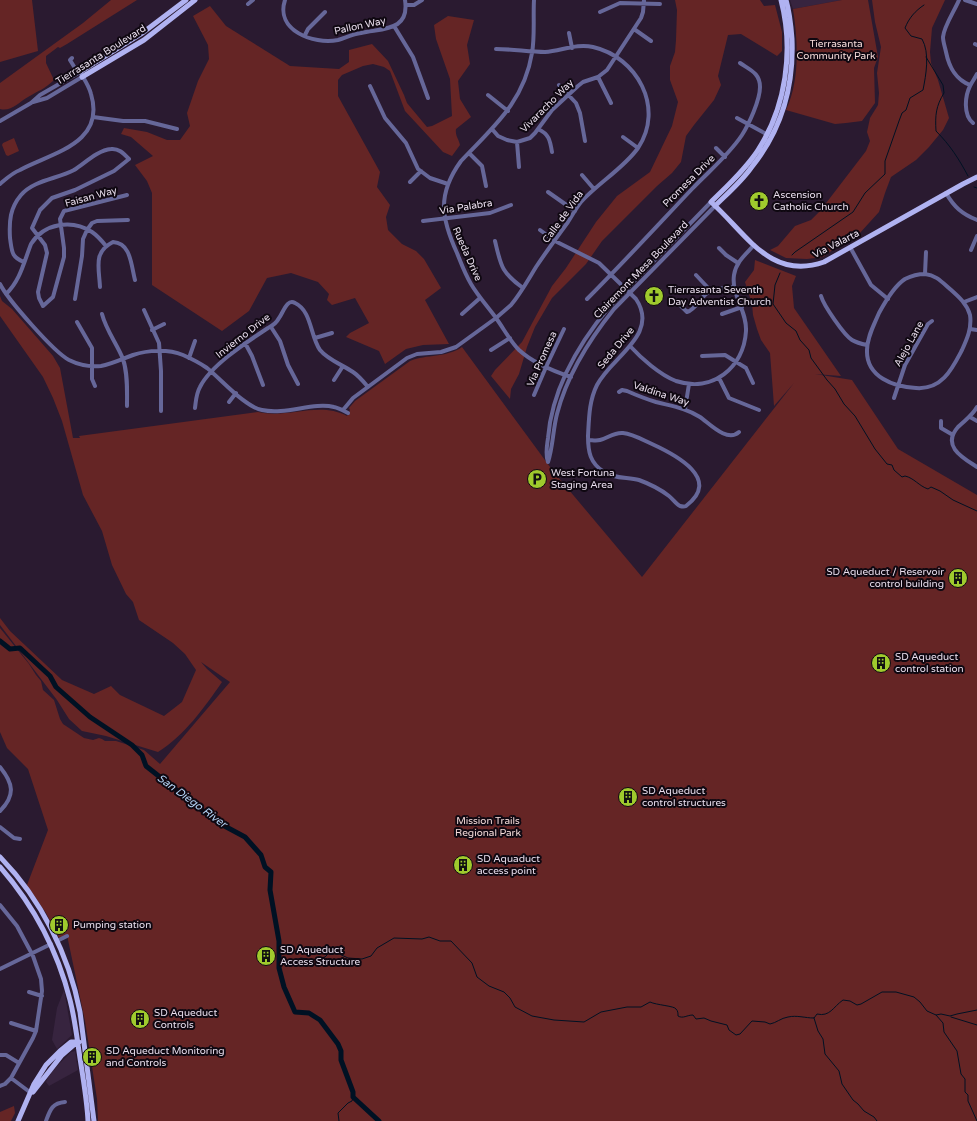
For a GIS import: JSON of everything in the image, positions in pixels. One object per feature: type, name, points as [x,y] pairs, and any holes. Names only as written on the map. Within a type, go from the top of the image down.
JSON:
[{"type":"main road","points":[[177,14],[177,11],[187,0]]},
{"type":"main road","name":"Tierrasanta Boulevard","points":[[80,74],[141,34],[187,0]]},
{"type":"main road","name":"Tierrasanta Boulevard","points":[[80,74],[139,43],[195,0]]},
{"type":"main road","name":"Clairemont Mesa Boulevard","points":[[770,136],[785,79],[785,22],[781,0]]},
{"type":"main road","name":"Clairemont Mesa Boulevard","points":[[713,204],[751,169],[782,114],[789,88],[792,57],[791,23],[786,0]]},
{"type":"main road","points":[[785,79],[789,88]]},
{"type":"main road","name":"Via Valarta","points":[[713,204],[769,258],[781,264],[808,266],[824,262],[977,177]]},
{"type":"main road","points":[[0,857],[32,896],[57,941],[69,971],[77,998],[94,1121]]},
{"type":"main road","points":[[0,867],[26,900],[51,944],[70,1000],[88,1121]]},
{"type":"main road","points":[[18,1121],[31,1093],[38,1086],[50,1068],[77,1042],[84,1041]]},
{"type":"street","points":[[248,4],[253,0]]},
{"type":"street","name":"Pallon Way","points":[[285,0],[284,9],[286,21],[289,26],[295,32],[323,41],[337,40],[354,34],[386,30],[394,26]]},
{"type":"street","points":[[405,0],[406,5],[404,14],[400,21],[394,26],[413,57],[428,98]]},
{"type":"street","points":[[406,5],[414,4],[422,0]]},
{"type":"street","name":"Rueda Drive","points":[[534,0],[533,51],[524,82],[508,111],[455,169],[448,184],[444,203],[444,219],[449,236],[470,283],[510,338],[522,353],[537,363],[570,377]]},
{"type":"street","points":[[959,0],[945,30],[944,41],[950,66],[958,78],[970,85]]},
{"type":"street","points":[[965,0],[977,4]]},
{"type":"street","points":[[600,12],[620,3],[644,2],[660,4]]},
{"type":"street","name":"Vivaracho Way","points":[[492,129],[498,136],[507,140],[517,142],[530,138],[552,110],[568,94],[583,82],[598,77],[607,70],[641,18],[644,2]]},
{"type":"street","points":[[305,35],[308,29],[325,12]]},
{"type":"street","points":[[634,29],[651,41]]},
{"type":"street","points":[[569,33],[572,48]]},
{"type":"street","name":"Calle de Vida","points":[[343,410],[353,398],[407,358],[417,354],[450,350],[460,345],[511,305],[580,204],[638,148],[644,136],[649,116],[647,98],[643,86],[628,66],[616,57],[594,47],[544,52],[496,49]]},
{"type":"street","points":[[0,184],[19,170],[70,147],[81,139],[88,128],[93,117],[91,94],[70,60],[72,58]]},
{"type":"street","name":"Promesa Drive","points":[[587,299],[724,157],[742,135],[757,103],[760,82],[754,72],[740,63]]},
{"type":"street","name":"Tierrasanta Boulevard","points":[[1,118],[31,103],[47,98],[80,74]]},
{"type":"street","points":[[973,123],[969,120],[966,113],[966,98],[970,85],[977,74]]},
{"type":"street","points":[[598,77],[611,103]]},
{"type":"street","points":[[559,85],[576,103],[580,113],[586,141]]},
{"type":"street","points":[[370,86],[385,118],[406,143],[421,171],[430,178],[448,184]]},
{"type":"street","points":[[488,95],[508,111]]},
{"type":"street","points":[[93,117],[123,121],[145,121],[177,129]]},
{"type":"street","points":[[737,118],[770,136]]},
{"type":"street","points":[[538,129],[549,137],[552,152]]},
{"type":"street","points":[[623,137],[638,148]]},
{"type":"street","points":[[517,142],[519,167]]},
{"type":"street","points":[[24,262],[17,259],[12,252],[9,225],[13,208],[23,193],[30,187],[72,171],[104,150],[112,148],[120,150],[129,159],[114,171],[75,190],[58,195],[40,210],[32,228],[45,245],[47,253],[38,292],[43,306],[53,297],[64,257],[61,225]]},
{"type":"street","points":[[716,148],[724,157]]},
{"type":"street","points":[[469,153],[482,166],[486,186]]},
{"type":"street","points":[[410,182],[421,171]]},
{"type":"street","points":[[582,175],[594,189]]},
{"type":"street","points":[[548,192],[575,211]]},
{"type":"street","points":[[946,193],[952,204],[958,210],[977,220]]},
{"type":"street","name":"Faisan Way","points":[[61,225],[61,216],[64,211],[68,209],[127,195]]},
{"type":"street","name":"Clairemont Mesa Boulevard","points":[[713,204],[630,294],[614,309],[584,350],[570,377],[557,412],[548,462],[546,456],[554,405],[565,375],[580,347],[596,322],[610,306],[713,204]]},
{"type":"street","name":"Via Palabra","points":[[422,221],[490,213],[511,205]]},
{"type":"street","points":[[75,299],[82,256],[83,239],[87,230],[92,223],[97,221],[128,220]]},
{"type":"street","points":[[6,294],[18,280],[31,244],[37,236],[55,226],[71,224],[87,230],[96,235],[106,246]]},
{"type":"street","name":"Seda Drive","points":[[540,230],[555,241],[599,263],[630,294],[639,305],[643,315],[640,332],[630,346],[605,372],[591,400],[589,412],[588,440],[588,449],[592,462],[606,474],[638,480],[653,485],[681,506],[685,507],[698,494],[700,489],[699,481],[694,472],[680,459],[665,450],[626,433],[615,434],[601,440],[588,440]]},
{"type":"street","points":[[971,250],[977,236]]},
{"type":"street","points":[[495,241],[500,264],[503,270],[512,280],[523,288]]},
{"type":"street","points":[[100,287],[99,256],[101,250],[113,242],[123,244],[127,250],[135,280]]},
{"type":"street","points":[[630,346],[648,363],[676,381],[689,384],[704,384],[719,378],[728,372],[736,362],[746,335],[742,307],[734,287],[734,274],[738,263],[754,245]]},
{"type":"street","points":[[850,247],[871,285],[888,299]]},
{"type":"street","points":[[719,248],[738,263]]},
{"type":"street","points":[[925,274],[926,252]]},
{"type":"street","points":[[696,274],[711,291]]},
{"type":"street","points":[[925,274],[934,276],[940,280],[964,302],[970,314],[970,329],[952,369],[944,379],[934,385],[923,388],[897,386],[883,379],[874,371],[868,359],[867,345],[873,327],[888,299],[899,284],[904,280],[915,275],[925,274]]},
{"type":"street","points":[[0,284],[6,294],[63,357],[79,364],[92,366],[111,363],[146,352],[160,351],[181,354],[206,367],[249,404],[261,410],[277,412],[324,406],[334,407],[348,413]]},
{"type":"street","points":[[675,300],[687,312],[691,311],[705,295],[711,291],[734,287]]},
{"type":"street","points":[[821,296],[823,304],[846,335],[851,340],[867,345]]},
{"type":"street","points":[[964,302],[977,297]]},
{"type":"street","points":[[462,314],[480,298]]},
{"type":"street","name":"Invierno Drive","points":[[195,408],[199,389],[212,372],[245,343],[271,327],[291,302],[295,302],[305,313],[314,338]]},
{"type":"street","points":[[722,314],[742,307]]},
{"type":"street","points":[[144,310],[160,351],[161,411]]},
{"type":"street","points":[[102,314],[104,322],[123,359],[126,374],[127,406]]},
{"type":"street","name":"Alejo Lane","points":[[894,398],[897,386],[909,357],[928,324],[932,321]]},
{"type":"street","points":[[77,322],[92,348],[92,379],[95,386]]},
{"type":"street","points":[[152,330],[164,324]]},
{"type":"street","points":[[271,327],[280,341],[288,365],[298,384]]},
{"type":"street","name":"Via Promesa","points":[[534,395],[564,329]]},
{"type":"street","points":[[970,329],[977,330]]},
{"type":"street","points":[[332,333],[314,338],[321,352],[361,378],[368,387]]},
{"type":"street","points":[[492,350],[510,338]]},
{"type":"street","points":[[189,358],[195,341]]},
{"type":"street","points":[[245,343],[252,356],[263,385]]},
{"type":"street","points":[[702,356],[725,355],[746,368],[753,383]]},
{"type":"street","points":[[334,380],[343,366]]},
{"type":"street","points":[[719,378],[729,398],[759,410]]},
{"type":"street","points":[[685,409],[689,384]]},
{"type":"street","name":"Valdina Way","points":[[619,392],[622,390],[627,391],[656,402],[685,409],[701,418],[713,428],[727,435],[734,435],[739,432]]},
{"type":"street","points":[[229,402],[236,393]]},
{"type":"street","points":[[977,407],[970,417],[958,427],[953,435],[952,445],[958,455],[977,467]]},
{"type":"street","points":[[970,417],[977,421]]},
{"type":"street","points":[[941,421],[941,428],[953,435]]},
{"type":"street","points":[[0,767],[7,775],[11,790],[8,802],[0,811]]},
{"type":"street","points":[[0,828],[14,838],[20,839]]},
{"type":"street","points":[[0,904],[17,926],[32,953],[41,979],[42,996],[36,1031],[11,1078],[5,1084],[0,1086]]},
{"type":"street","points":[[57,941],[67,936]]},
{"type":"street","points":[[0,969],[51,944]]},
{"type":"street","points":[[28,992],[42,996]]},
{"type":"street","points":[[11,1023],[36,1031]]},
{"type":"street","points":[[0,1055],[6,1055],[19,1063]]},
{"type":"street","points":[[11,1078],[31,1093]]},
{"type":"street","points":[[46,1121],[52,1106],[57,1103],[65,1102]]},
{"type":"shaded area","points":[[790,0],[842,0],[793,9]]},
{"type":"shaded area","points":[[64,990],[72,1035],[57,1049],[52,1040],[57,1008]]},
{"type":"shaded area","points":[[75,1051],[78,1070],[49,1086],[46,1082],[48,1077],[71,1052]]},
{"type":"green space","points":[[0,0],[32,0],[38,51],[0,62]]},
{"type":"green space","points":[[111,0],[137,0],[67,44],[60,48],[58,47],[46,56],[46,63],[54,80],[15,106],[4,110],[0,109],[0,83],[83,23]]},
{"type":"green space","points":[[675,0],[760,0],[764,6],[775,5],[782,32],[782,51],[777,56],[741,34],[728,35],[718,76],[721,85],[714,100],[686,136],[681,162],[672,173],[602,241],[586,264],[552,298],[535,327],[519,374],[511,389],[510,399],[491,376],[522,342],[552,286],[566,268],[596,222],[617,196],[650,172],[672,126],[678,102],[670,80],[670,66],[675,52],[676,40],[677,10]]},
{"type":"green space","name":"Tierrasanta Community Park","points":[[842,0],[868,0],[878,57],[874,68],[875,103],[862,121],[835,124],[786,110],[794,86],[797,61],[793,9]]},
{"type":"green space","points":[[872,0],[945,0],[932,28],[930,52],[931,63],[938,80],[949,118],[943,130],[929,147],[916,160],[891,177],[879,212],[859,234],[823,257],[807,259],[786,258],[770,250],[778,246],[795,226],[811,220],[820,211],[866,151],[870,141],[867,132],[870,118],[878,105],[879,93],[877,73],[881,47]]},
{"type":"green space","points":[[210,6],[226,26],[290,66],[339,69],[349,62],[349,50],[372,44],[388,61],[407,103],[427,127],[452,116],[450,79],[436,39],[434,25],[448,16],[474,20],[467,45],[470,64],[458,81],[460,99],[471,117],[456,129],[456,134],[460,145],[452,156],[443,152],[405,111],[390,71],[384,67],[373,64],[363,66],[342,75],[338,80],[338,96],[380,172],[377,187],[390,205],[386,217],[388,230],[402,244],[416,251],[424,259],[441,288],[425,300],[449,344],[423,345],[406,349],[385,364],[379,351],[346,337],[350,333],[369,323],[355,298],[332,305],[327,300],[329,294],[318,282],[291,273],[267,278],[249,311],[222,331],[152,285],[152,193],[147,181],[135,165],[153,156],[131,137],[121,134],[124,128],[147,132],[167,140],[180,140],[190,126],[187,113],[198,81],[209,59],[208,45],[193,16]]},
{"type":"green space","points":[[14,138],[19,151],[8,156],[6,155],[2,145],[3,143]]},
{"type":"green space","name":"Mission Trails Regional Park","points":[[755,260],[796,276],[792,286],[794,308],[841,376],[815,374],[852,380],[898,449],[977,495],[977,1121],[98,1121],[97,1099],[85,1021],[67,935],[59,938],[46,913],[27,885],[48,830],[28,769],[7,748],[0,732],[0,628],[41,681],[43,690],[54,700],[63,724],[84,738],[93,740],[99,738],[105,741],[116,741],[144,750],[160,764],[230,682],[201,662],[222,682],[201,711],[177,738],[158,752],[106,736],[82,731],[69,719],[57,700],[0,625],[0,618],[10,631],[62,680],[94,694],[111,686],[120,695],[164,716],[182,702],[196,670],[185,654],[173,643],[139,620],[133,602],[126,594],[112,565],[102,531],[83,495],[62,421],[53,398],[43,377],[0,316],[0,296],[2,301],[12,309],[53,356],[60,368],[73,438],[258,412],[269,414],[326,410],[347,416],[350,410],[349,408],[355,401],[410,361],[423,357],[450,353],[462,347],[553,471],[642,577],[794,383],[774,406],[770,353],[761,340],[757,329],[752,304],[745,282],[754,270]]},
{"type":"green space","points":[[14,1106],[15,1113],[11,1121],[0,1121],[0,1112]]},
{"type":"waterway","points":[[792,255],[853,212],[865,193],[885,174],[885,161],[902,113],[906,110],[910,98],[923,90],[927,64],[926,51],[922,39],[911,36],[905,28],[908,21],[924,5]]},
{"type":"waterway","points":[[926,57],[943,85],[944,93],[939,102],[937,111],[936,131],[954,152],[968,176]]},
{"type":"waterway","points":[[780,273],[775,285],[773,304],[786,323],[796,331],[800,340],[809,350],[811,358],[835,389],[844,404],[855,416],[875,449],[887,464],[892,465],[894,470],[902,477],[908,477],[928,489],[931,487],[940,491],[953,500],[977,511]]},
{"type":"waterway","name":"San Diego River","points":[[0,641],[10,649],[20,648],[50,676],[56,687],[90,717],[132,745],[142,755],[146,766],[217,822],[245,837],[261,855],[265,867],[271,872],[270,890],[279,941],[279,968],[284,987],[295,1012],[309,1013],[320,1020],[338,1044],[341,1051],[341,1060],[353,1092],[353,1097],[379,1121]]},
{"type":"waterway","points":[[279,958],[284,961],[292,961],[301,958],[312,960],[325,957],[329,953],[335,952],[348,958],[362,959],[371,956],[377,948],[394,938],[422,939],[429,937],[440,941],[451,941],[472,963],[477,977],[489,986],[504,992],[510,998],[515,1007],[532,1016],[554,1020],[584,1022],[601,1012],[627,1007],[641,1007],[650,1002],[675,1008],[678,1011],[678,1016],[680,1017],[693,1015],[696,1019],[704,1018],[727,1025],[729,1030],[736,1035],[740,1034],[752,1021],[770,1024],[791,1016],[814,1018],[817,1014],[821,1015],[828,1013],[843,1000],[850,1001],[857,1005],[882,992],[896,992],[914,997],[927,1011],[936,1015],[941,1014],[950,1016],[977,1010]]},
{"type":"waterway","points":[[936,1015],[943,1023],[944,1032],[957,1051],[961,1074],[965,1079],[965,1092],[968,1095],[968,1101],[977,1121]]},
{"type":"waterway","points":[[951,1017],[977,1025]]},
{"type":"waterway","points":[[814,1018],[818,1031],[823,1039],[825,1054],[839,1071],[842,1084],[853,1100],[877,1121]]},
{"type":"waterway","points":[[339,1121],[338,1113],[352,1101],[353,1097]]},
{"type":"place","name":"Ascension Catholic Church","points":[[759,201]]},
{"type":"place","name":"Tierrasanta Seventh Day Adventist Church","points":[[654,296]]},
{"type":"place","name":"West Fortuna Staging Area","points":[[537,479]]},
{"type":"place","name":"SD Aqueduct / Reservoir control building","points":[[958,578]]},
{"type":"place","name":"SD Aqueduct control station","points":[[881,663]]},
{"type":"place","name":"SD Aqueduct control structures","points":[[628,797]]},
{"type":"place","name":"SD Aquaduct access point","points":[[463,865]]},
{"type":"place","name":"Pumping station","points":[[59,925]]},
{"type":"place","name":"SD Aqueduct Access Structure","points":[[266,956]]},
{"type":"place","name":"SD Aqueduct Controls","points":[[140,1019]]},
{"type":"place","name":"SD Aqueduct Monitoring and Controls","points":[[92,1057]]}]
